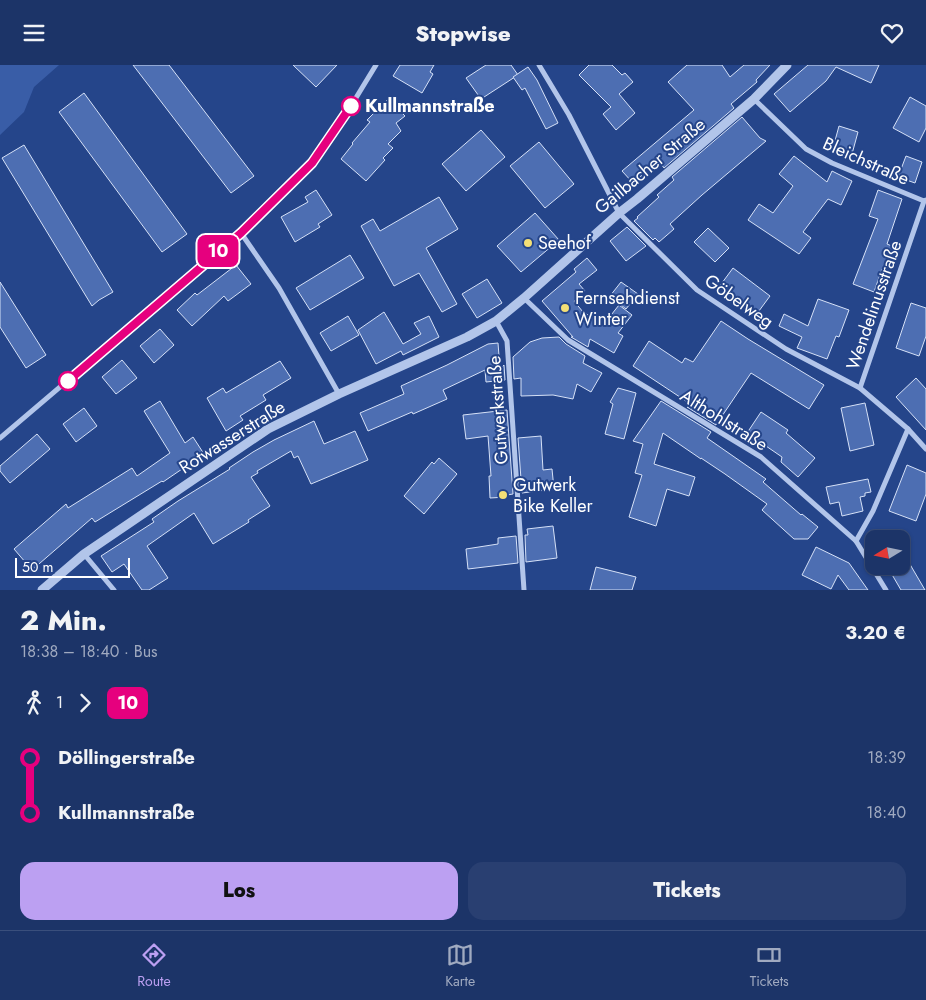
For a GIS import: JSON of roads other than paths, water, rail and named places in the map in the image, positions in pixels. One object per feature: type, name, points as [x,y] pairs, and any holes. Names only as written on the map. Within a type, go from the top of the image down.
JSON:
[{"type":"street","points":[[0,438],[241,233],[312,163],[376,65]]},
{"type":"street","points":[[539,65],[569,115],[619,213]]},
{"type":"street","name":"Gailbacher Straße","points":[[509,310],[619,213],[754,99],[787,65]]},
{"type":"street","name":"Bleichstraße","points":[[754,99],[806,149],[832,163],[925,201]]},
{"type":"street","name":"Wendelinusstraße","points":[[925,201],[860,388],[908,429],[926,449]]},
{"type":"street","name":"Göbelweg","points":[[619,213],[697,290],[786,349],[860,388]]},
{"type":"street","points":[[241,233],[279,288],[339,394]]},
{"type":"street","name":"Althohlstraße","points":[[524,298],[568,341],[761,457],[856,541],[886,590]]},
{"type":"street","name":"Rotwasserstraße","points":[[42,590],[84,554],[268,429],[339,394],[467,337],[496,321],[509,310]]},
{"type":"street","name":"Gutwerkstraße","points":[[496,321],[507,341],[524,590]]},
{"type":"street","points":[[856,541],[874,511],[908,429]]},
{"type":"street","points":[[84,554],[114,590]]},
{"type":"place","name":"Kullmannstraße","points":[[351,106]]},
{"type":"place","name":"Seehof","points":[[528,243]]},
{"type":"place","name":"Fernsehdienst Winter","points":[[565,308]]},
{"type":"place","name":"Gutwerk Bike Keller","points":[[503,495]]}]
